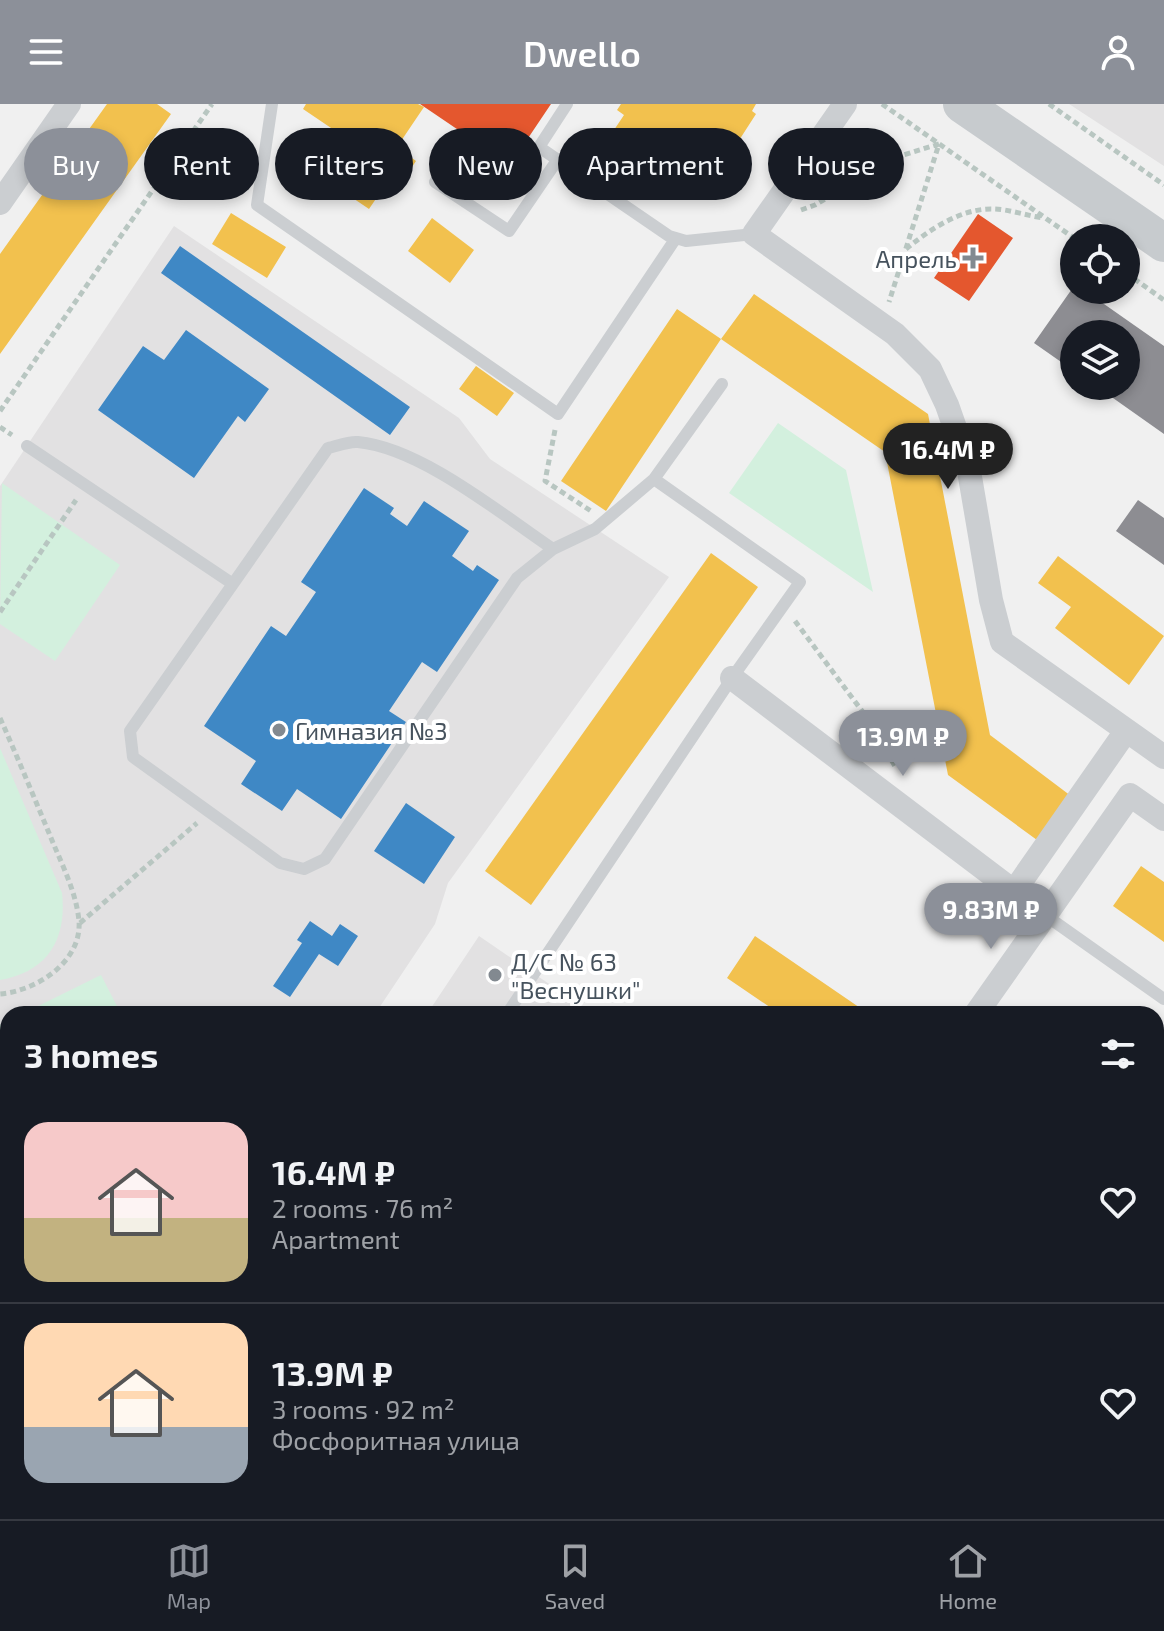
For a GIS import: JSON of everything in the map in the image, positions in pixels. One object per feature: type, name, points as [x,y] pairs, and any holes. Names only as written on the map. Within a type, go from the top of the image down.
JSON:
[{"type":"main road","points":[[962,104],[1164,243]]},
{"type":"street","points":[[0,203],[69,104]]},
{"type":"street","points":[[845,104],[754,234],[914,350],[930,369],[947,405],[968,465],[991,600],[1002,642],[1160,754]]},
{"type":"street","points":[[732,678],[1045,915]]},
{"type":"street","points":[[1015,890],[1126,731]]},
{"type":"street","points":[[982,1006],[1130,795],[1164,819]]},
{"type":"lane","points":[[272,104],[257,205],[558,414],[676,238]]},
{"type":"lane","points":[[542,183],[558,159],[539,147],[567,104]]},
{"type":"lane","points":[[462,200],[509,231],[530,200]]},
{"type":"lane","points":[[619,200],[676,238],[686,241],[754,234]]},
{"type":"lane","points":[[553,549],[431,468],[387,449],[356,442],[328,448],[130,731],[133,757],[280,863],[304,869],[325,859],[517,578],[553,549],[595,529],[654,479],[722,384]]},
{"type":"lane","points":[[27,446],[233,584]]},
{"type":"lane","points":[[512,1006],[800,582],[654,479]]},
{"type":"lane","points":[[1045,915],[1164,999]]},
{"type":"path","points":[[0,411],[212,104]]},
{"type":"path","points":[[882,104],[1060,228]]},
{"type":"path","points":[[1049,104],[1164,185]]},
{"type":"path","points":[[769,213],[789,214],[815,205],[847,186],[864,167],[939,144]]},
{"type":"path","points":[[881,325],[939,144]]},
{"type":"path","points":[[906,249],[932,229],[979,210],[995,209],[1045,218]]},
{"type":"path","points":[[1140,283],[1164,300]]},
{"type":"path","points":[[558,414],[545,481],[592,512]]},
{"type":"path","points":[[0,427],[14,436]]},
{"type":"path","points":[[0,612],[60,523]]},
{"type":"path","points":[[783,606],[875,730],[897,770],[908,811]]},
{"type":"path","points":[[0,718],[75,898],[79,923],[75,945],[62,964],[38,984],[0,994]]},
{"type":"path","points":[[79,923],[210,812]]},
{"type":"shaded area","points":[[1069,104],[1164,104],[1164,166]]},
{"type":"shaded area","name":"Гимназия №3","points":[[174,226],[459,418],[490,459],[669,577],[448,883],[435,924],[380,1006],[0,1006],[0,486]]},
{"type":"shaded area","name":"Д/С № 63 \"Веснушки\"","points":[[479,936],[581,1006],[432,1006]]},
{"type":"green space","points":[[778,423],[846,470],[873,592],[729,493]]},
{"type":"green space","points":[[2,483],[120,565],[55,661],[0,624]]},
{"type":"green space","points":[[0,748],[62,893],[63,910],[57,939],[42,961],[31,970],[0,980]]},
{"type":"green space","points":[[101,975],[117,1006],[38,1006]]},
{"type":"building: Homes","points":[[107,104],[157,104],[171,114],[161,128],[144,128],[144,152],[128,174],[128,128],[90,128]]},
{"type":"building: Homes","points":[[306,104],[418,104],[424,107],[410,128],[331,128],[303,109]]},
{"type":"building: Homes","points":[[621,104],[756,104],[752,111],[756,114],[747,128],[615,128],[624,115],[617,110]]},
{"type":"building: Homes","points":[[39,200],[110,200],[0,354],[0,254]]},
{"type":"building: Homes","points":[[356,200],[375,200],[369,209]]},
{"type":"building: Homes","points":[[231,213],[286,247],[267,278],[212,244]]},
{"type":"building: Homes","points":[[432,218],[474,250],[450,283],[408,251]]},
{"type":"building: Homes","points":[[754,294],[928,414],[990,735],[1071,796],[1037,840],[948,775],[885,452],[721,339]]},
{"type":"building: Homes","points":[[677,309],[721,339],[606,511],[561,481]]},
{"type":"building: Homes","points":[[476,366],[514,393],[497,416],[459,389]]},
{"type":"building: Homes","points":[[711,553],[758,587],[531,905],[485,871]]},
{"type":"building: Homes","points":[[1058,556],[1164,636],[1129,685],[1055,628],[1071,607],[1038,583]]},
{"type":"building: Homes","points":[[1141,866],[1164,882],[1164,942],[1113,906]]},
{"type":"building: Homes","points":[[755,936],[857,1006],[768,1006],[727,978]]},
{"type":"building: Shops","points":[[420,104],[551,104],[535,128],[455,128]]},
{"type":"building: Shops","name":"Апрель","points":[[978,214],[1013,238],[969,301],[934,278]]},
{"type":"building: Schools","points":[[180,246],[410,407],[390,435],[161,273]]},
{"type":"building: Schools","points":[[186,330],[269,389],[245,422],[238,416],[194,478],[98,410],[143,346],[164,360]]},
{"type":"building: Schools","points":[[364,488],[394,508],[390,514],[407,526],[424,501],[469,531],[452,556],[473,571],[477,565],[499,580],[437,672],[422,662],[389,711],[406,722],[341,819],[297,789],[282,811],[241,784],[256,761],[204,726],[271,626],[286,636],[316,592],[301,582]]},
{"type":"building: Schools","points":[[406,803],[455,837],[424,884],[374,851]]},
{"type":"building: Schools","points":[[310,921],[332,936],[340,924],[358,936],[338,966],[319,954],[290,997],[273,986],[302,943],[297,940]]},
{"type":"building: Industry","points":[[1061,304],[1104,304],[1127,320],[1060,320],[1060,361],[1034,343]]},
{"type":"building: Industry","points":[[1140,329],[1164,346],[1164,434],[1116,400],[1140,400]]},
{"type":"building: Industry","points":[[1138,500],[1164,518],[1164,565],[1116,531]]},
{"type":"place","name":"Апрель","points":[[973,258]]},
{"type":"place","name":"Гимназия №3","points":[[279,730]]},
{"type":"place","name":"Д/С № 63 \"Веснушки\"","points":[[495,975]]}]
